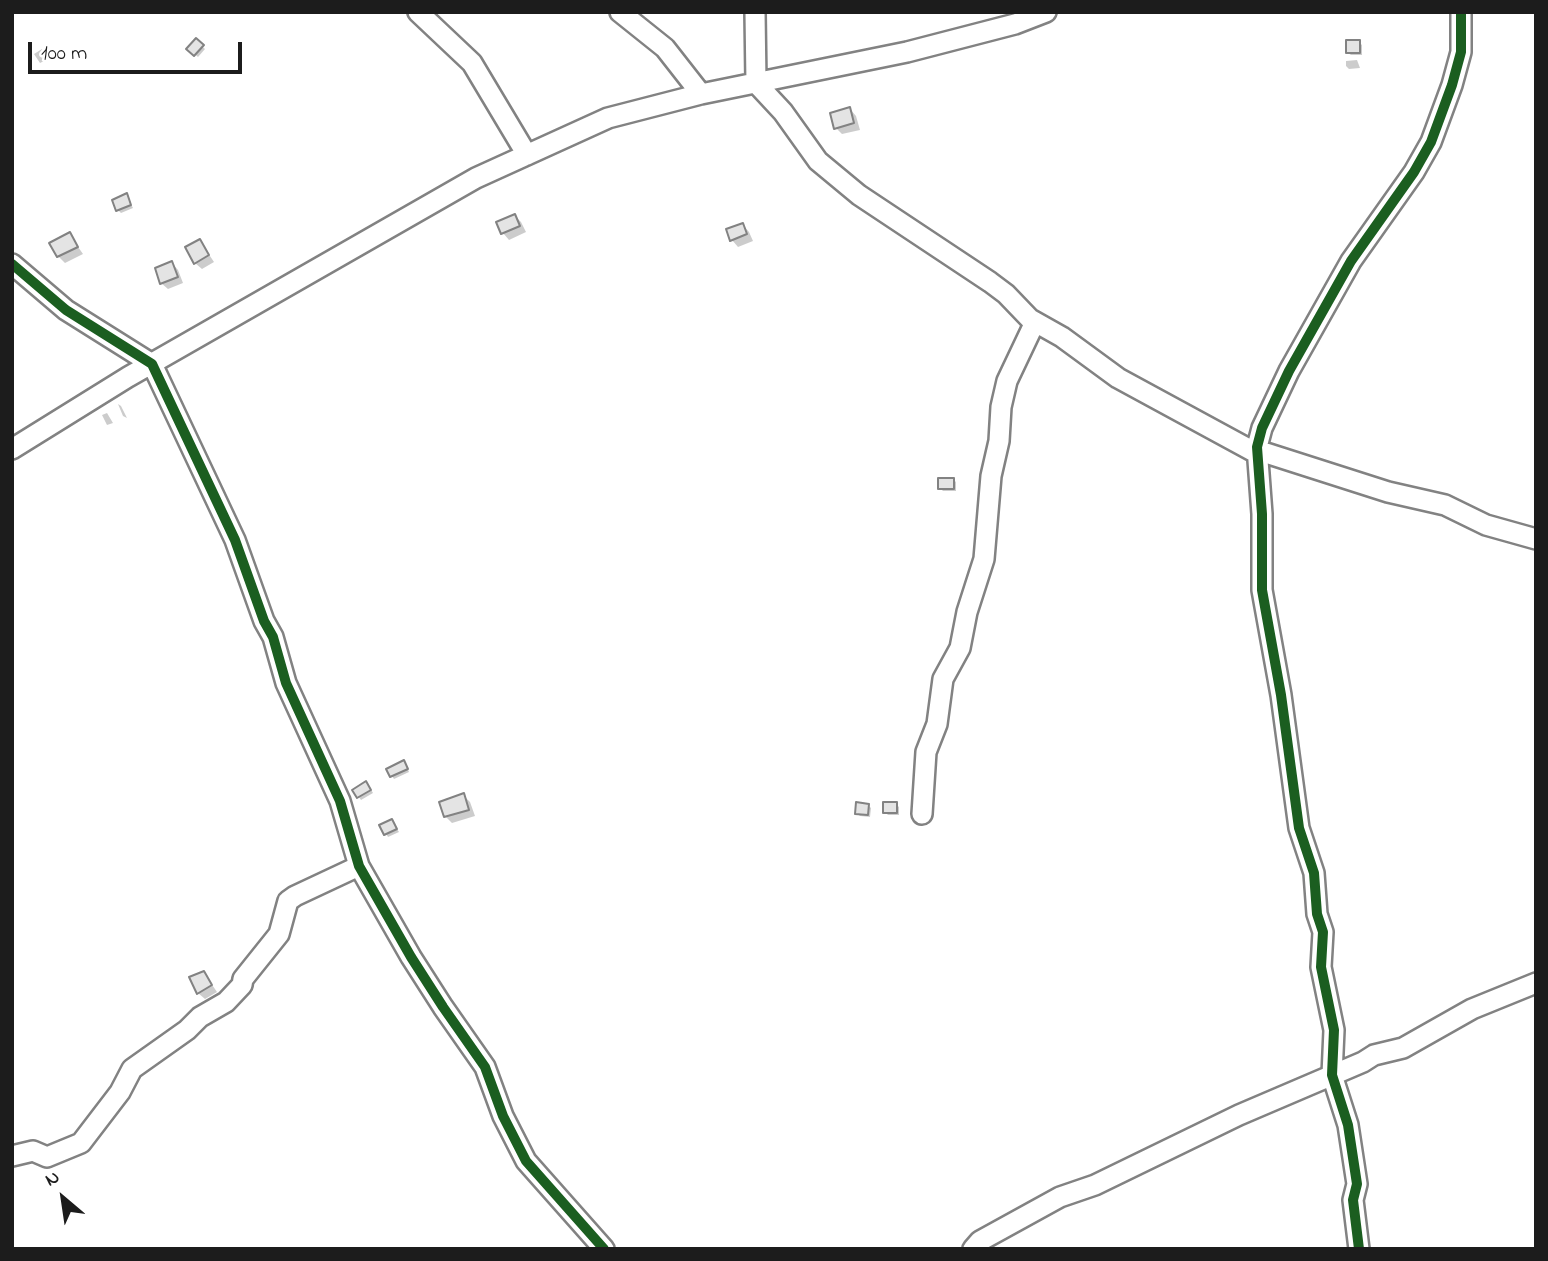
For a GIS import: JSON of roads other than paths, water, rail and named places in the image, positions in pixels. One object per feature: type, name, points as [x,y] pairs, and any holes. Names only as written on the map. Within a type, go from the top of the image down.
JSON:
[{"type":"street","points":[[418,12],[472,63],[527,155]]},
{"type":"street","points":[[620,12],[665,48],[701,94]]},
{"type":"street","points":[[755,12],[756,83],[783,112],[817,161],[859,195],[990,282],[1035,321],[1118,378],[1258,454],[1276,456],[1388,492],[1445,505],[1486,526],[1536,539]]},
{"type":"street","points":[[12,449],[152,364],[476,178],[608,118],[701,94],[907,52],[1015,24],[1046,12]]},
{"type":"street","points":[[1359,1249],[1353,1200],[1357,1184],[1352,1149],[1348,1125],[1332,1075],[1334,1030],[1321,967],[1322,932],[1317,914],[1314,873],[1299,828],[1281,695],[1262,590],[1262,514],[1256,447],[1289,371],[1351,261],[1399,194],[1431,142],[1461,52],[1461,12]]},
{"type":"street","points":[[12,264],[66,310],[152,364],[235,540],[264,621],[273,637],[286,682],[340,801],[359,866],[417,967],[485,1066],[503,1116],[526,1161],[604,1249]]},
{"type":"street","points":[[922,814],[926,752],[937,724],[943,679],[960,648],[967,612],[984,559],[991,476],[999,441],[1004,394],[1007,381],[1035,321]]},
{"type":"street","points":[[12,1156],[33,1152],[47,1157],[81,1143],[120,1092],[132,1069],[187,1030],[200,1017],[226,1002],[242,985],[243,979],[279,934],[288,901],[359,866]]},
{"type":"street","points":[[973,1249],[980,1241],[1060,1197],[1095,1185],[1239,1115],[1374,1055],[1403,1048],[1472,1009],[1536,983]]}]
